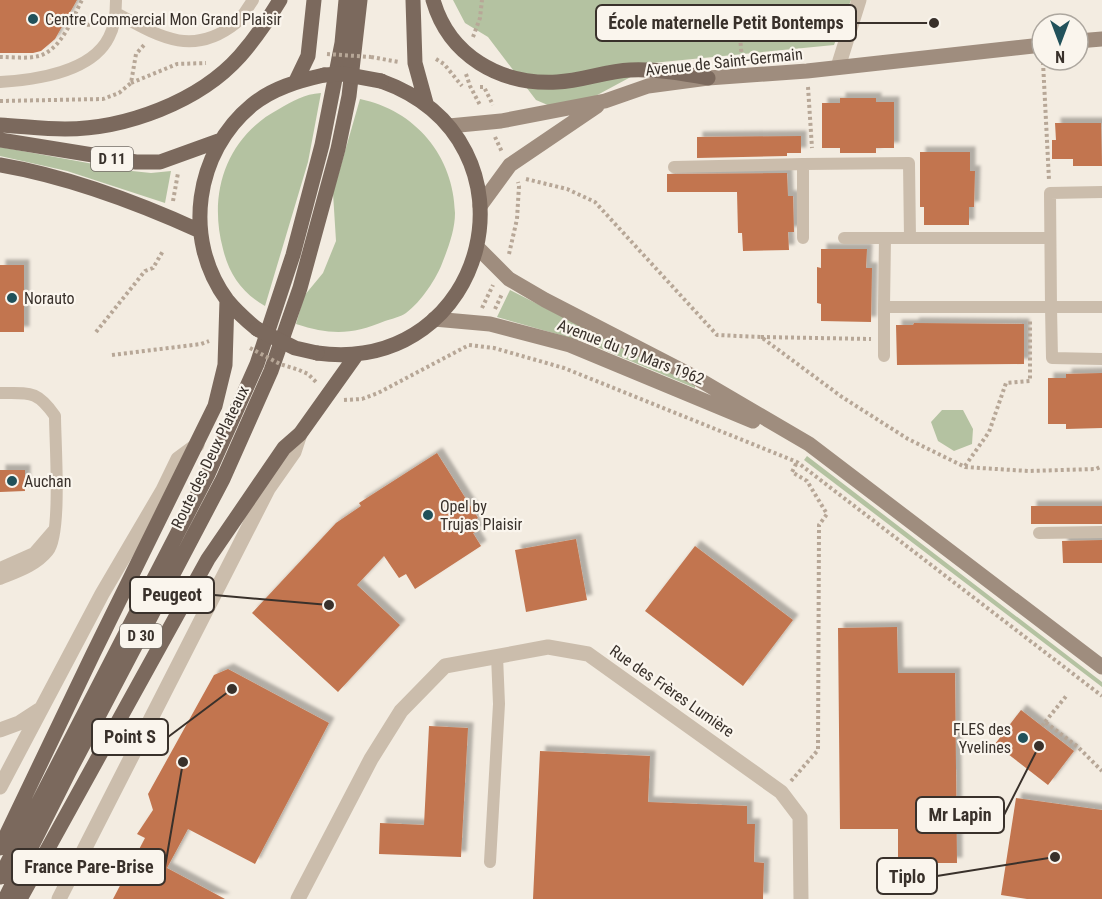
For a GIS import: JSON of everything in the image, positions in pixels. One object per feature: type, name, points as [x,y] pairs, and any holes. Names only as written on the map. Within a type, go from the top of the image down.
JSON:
[{"type":"main road","points":[[0,125],[64,129],[103,126],[164,108],[217,77],[238,58],[265,25],[280,0]]},
{"type":"main road","points":[[296,81],[308,56],[314,0]]},
{"type":"main road","name":"Route des Deux Plateaux","points":[[0,877],[208,474],[257,364],[293,255],[322,145],[342,43],[346,0]]},
{"type":"main road","name":"Route des Deux Plateaux","points":[[6,899],[70,770],[223,478],[271,371],[300,288],[338,149],[349,96],[360,0]]},
{"type":"main road","points":[[413,0],[415,63],[426,103]]},
{"type":"main road","points":[[433,0],[442,23],[462,49],[493,72],[507,77],[524,81],[559,82],[628,70],[668,70],[708,78]]},
{"type":"main road","name":"Avenue de Saint-Germain","points":[[449,126],[490,123],[605,101],[648,86],[1030,46]]},
{"type":"main road","points":[[324,75],[363,76],[402,88],[426,103],[449,126],[462,144],[477,184],[480,206],[477,247],[472,263],[456,293],[434,319],[417,332],[378,350],[357,354],[334,355],[295,348],[257,328],[227,300],[205,254],[200,231],[203,184],[210,161],[221,140],[253,104],[296,81],[324,75]]},
{"type":"main road","points":[[480,206],[510,165],[605,101]]},
{"type":"main road","name":"D 11","points":[[0,140],[136,162],[160,162],[221,140]]},
{"type":"main road","name":"D 11","points":[[0,165],[96,189],[168,216],[200,231]]},
{"type":"main road","name":"Avenue du 19 Mars 1962","points":[[477,247],[509,279],[698,379],[809,444],[1102,667]]},
{"type":"main road","points":[[0,848],[215,406],[225,365],[227,300]]},
{"type":"main road","name":"Avenue du 19 Mars 1962","points":[[434,319],[490,324],[570,345],[809,444]]},
{"type":"main road","points":[[20,899],[208,559],[284,448],[300,434],[357,354]]},
{"type":"street","points":[[838,67],[858,0]]},
{"type":"street","points":[[59,899],[268,489],[294,452],[300,434]]},
{"type":"street","points":[[0,787],[102,594],[163,490],[178,459],[197,445]]},
{"type":"street","name":"Rue des Frères Lumière","points":[[298,899],[371,759],[401,711],[445,666],[548,647],[588,654],[781,792],[800,817],[801,899]]},
{"type":"street","points":[[0,730],[19,723],[42,708]]},
{"type":"lane","points":[[0,82],[30,80],[56,73],[91,57],[105,44],[113,26],[116,6],[155,33],[174,41],[189,41],[209,39],[238,22],[253,0]]},
{"type":"lane","points":[[674,166],[909,163],[910,238]]},
{"type":"lane","points":[[803,237],[808,164]]},
{"type":"lane","points":[[1102,192],[1050,193],[1052,358],[1102,359]]},
{"type":"lane","points":[[844,238],[1050,237]]},
{"type":"lane","points":[[884,356],[885,238]]},
{"type":"lane","points":[[884,307],[1102,308]]},
{"type":"lane","points":[[0,393],[31,393],[46,402],[55,416],[56,528],[50,550],[34,564],[0,579]]},
{"type":"lane","points":[[0,568],[34,553],[56,528]]},
{"type":"lane","points":[[1039,533],[1102,532]]},
{"type":"lane","points":[[490,862],[499,704],[497,656]]},
{"type":"path","points":[[0,57],[37,57],[45,54],[58,43],[82,0]]},
{"type":"path","points":[[471,41],[480,18],[482,0]]},
{"type":"path","points":[[69,24],[113,26]]},
{"type":"path","points":[[739,25],[742,63]]},
{"type":"path","points":[[131,83],[136,54],[155,33]]},
{"type":"path","points":[[327,54],[371,57],[406,63]]},
{"type":"path","points":[[436,59],[444,64],[462,86]]},
{"type":"path","points":[[0,101],[103,99],[119,93],[131,83],[177,64],[206,63]]},
{"type":"path","points":[[807,71],[808,164]]},
{"type":"path","points":[[1044,72],[1050,193]]},
{"type":"path","points":[[480,87],[484,87],[498,114]]},
{"type":"path","points":[[172,206],[178,172]]},
{"type":"path","points":[[526,179],[567,189],[595,202],[717,335],[855,339]]},
{"type":"path","points":[[96,332],[145,271],[153,268],[163,251]]},
{"type":"path","points":[[492,315],[506,286]]},
{"type":"path","points":[[965,467],[989,432],[1006,383],[1030,381],[1030,308]]},
{"type":"path","points":[[761,337],[842,397],[908,439],[965,467],[1028,471],[1096,469],[1102,466]]},
{"type":"path","points":[[112,355],[201,344],[209,341]]},
{"type":"path","points":[[340,400],[362,399],[378,393],[469,345],[485,346],[564,368],[797,462],[1102,696]]},
{"type":"path","points":[[250,348],[280,364],[308,374],[321,386]]},
{"type":"path","points":[[781,792],[818,750],[819,525],[826,514],[807,481],[792,472],[809,444]]},
{"type":"path","points":[[1067,695],[1044,724],[1078,747],[1102,771]]},
{"type":"green space","points":[[453,0],[851,0],[834,45],[652,63],[588,100],[550,106],[536,100],[488,37],[465,23]]},
{"type":"green space","points":[[321,93],[308,162],[265,306],[243,289],[233,275],[226,258],[219,228],[220,187],[225,168],[234,151],[261,121],[299,98]]},
{"type":"green space","points":[[360,99],[398,113],[428,139],[439,155],[453,192],[454,225],[437,275],[412,308],[398,317],[362,329],[330,332],[296,324],[304,296],[323,273],[336,241],[333,193]]},
{"type":"green space","points":[[0,147],[132,171],[151,173],[171,171],[165,203],[67,171],[0,156]]},
{"type":"green space","points":[[510,290],[695,384],[695,388],[585,342],[497,317]]},
{"type":"green space","points":[[942,410],[963,410],[973,429],[972,444],[954,451],[938,441],[931,422]]},
{"type":"green space","points":[[807,456],[1102,682],[1102,687],[804,460]]},
{"type":"building","name":"Centre Commercial Mon Grand Plaisir","points":[[0,0],[77,0],[55,39],[41,51],[0,53]]},
{"type":"building","points":[[840,98],[876,98],[876,102],[894,102],[894,148],[876,148],[876,153],[840,153],[840,148],[822,148],[822,103],[840,103]]},
{"type":"building","points":[[1055,123],[1101,123],[1102,166],[1073,166],[1073,159],[1052,159],[1052,140],[1056,140]]},
{"type":"building","points":[[801,136],[801,153],[787,153],[787,156],[697,158],[697,137]]},
{"type":"building","points":[[920,152],[970,152],[970,171],[975,171],[974,207],[969,207],[969,225],[924,225],[924,207],[920,207]]},
{"type":"building","points":[[787,173],[788,196],[793,196],[794,232],[788,232],[789,250],[743,251],[742,233],[738,233],[737,192],[667,192],[667,174]]},
{"type":"building","points":[[821,249],[867,249],[866,268],[872,268],[871,322],[821,321],[821,304],[817,303],[817,267],[821,268]]},
{"type":"building","name":"Norauto","points":[[0,265],[24,265],[24,332],[0,332]]},
{"type":"building","points":[[914,323],[1024,324],[1024,364],[897,365],[896,325],[913,325]]},
{"type":"building","points":[[1102,373],[1102,428],[1066,429],[1066,424],[1048,424],[1048,378],[1066,378],[1066,374]]},
{"type":"building","points":[[437,453],[478,518],[473,521],[478,531],[473,533],[481,546],[415,589],[406,574],[399,578],[384,556],[357,585],[400,625],[338,692],[252,613],[336,523],[361,506],[359,503]]},
{"type":"building","name":"Auchan","points":[[0,470],[25,470],[25,491],[0,492]]},
{"type":"building","points":[[1031,506],[1102,506],[1102,524],[1031,524]]},
{"type":"building","points":[[576,539],[587,600],[526,612],[515,550]]},
{"type":"building","points":[[1102,540],[1102,563],[1063,563],[1062,541]]},
{"type":"building","points":[[695,546],[793,620],[743,686],[645,611]]},
{"type":"building","points":[[897,627],[898,673],[955,673],[957,863],[898,863],[898,829],[840,829],[838,628]]},
{"type":"building","points":[[228,669],[329,723],[255,864],[188,829],[167,868],[225,899],[113,899],[145,838],[137,834],[153,810],[148,794],[214,675]]},
{"type":"building","points":[[1021,710],[1074,751],[1048,785],[995,744]]},
{"type":"building","points":[[429,726],[468,728],[461,857],[379,854],[380,823],[424,825]]},
{"type":"building","points":[[540,751],[650,756],[648,802],[747,806],[747,824],[755,824],[754,862],[764,863],[763,899],[533,899]]},
{"type":"building","points":[[1016,798],[1102,810],[1102,899],[1027,899],[1001,895]]},
{"type":"place","name":"Centre Commercial Mon Grand Plaisir","points":[[33,19]]},
{"type":"place","name":"École maternelle Petit Bontemps","points":[[934,23]]},
{"type":"place","name":"Norauto","points":[[12,298]]},
{"type":"place","name":"Auchan","points":[[12,481]]},
{"type":"place","name":"Opel by Trujas Plaisir","points":[[428,515]]},
{"type":"place","name":"Peugeot","points":[[329,605]]},
{"type":"place","name":"Point S","points":[[232,689]]},
{"type":"place","name":"FLES des Yvelines","points":[[1023,738]]},
{"type":"place","name":"Mr Lapin","points":[[1039,746]]},
{"type":"place","name":"France Pare-Brise","points":[[183,762]]},
{"type":"place","name":"Tiplo","points":[[1055,857]]}]
